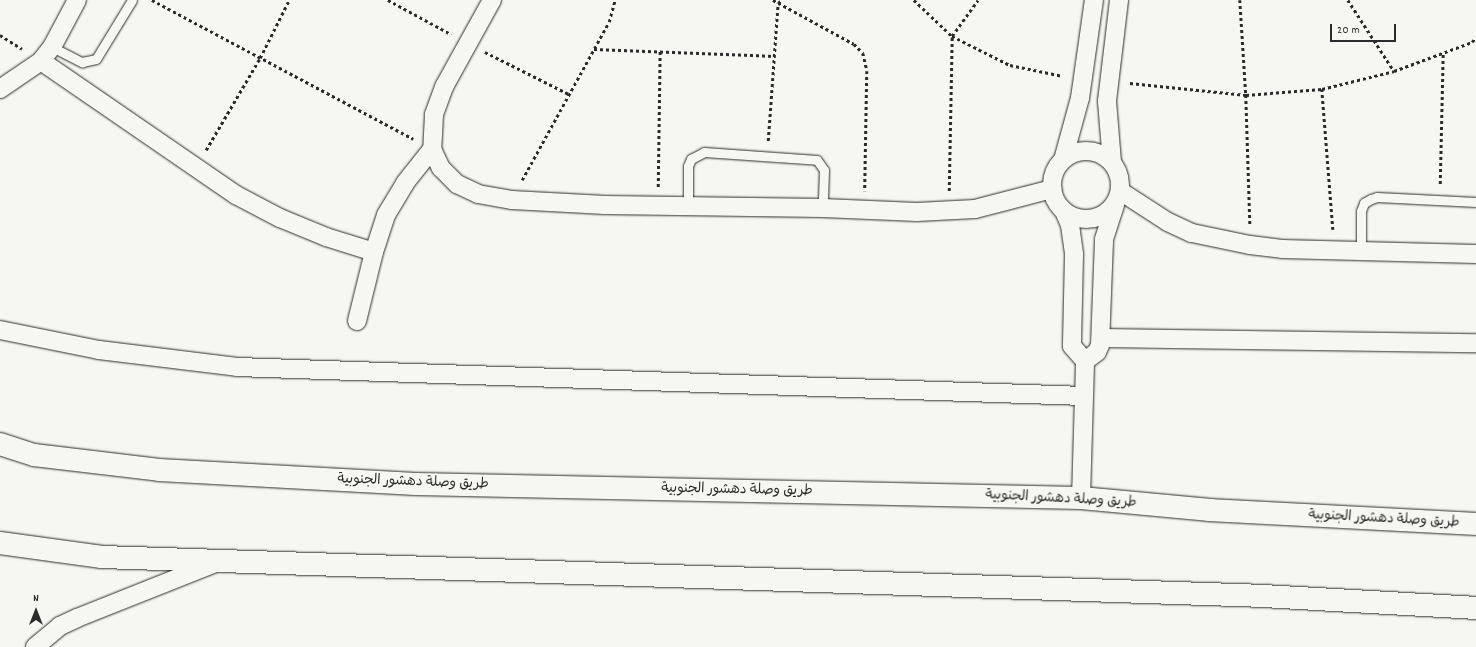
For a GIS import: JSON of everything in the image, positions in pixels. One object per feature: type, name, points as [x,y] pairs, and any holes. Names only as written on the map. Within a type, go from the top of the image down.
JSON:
[{"type":"highway","name":"طريق وصلة دهشور الجنوبية","points":[[0,444],[34,454],[159,470],[416,484],[1081,498],[1210,510],[1476,524]]},
{"type":"highway","points":[[0,543],[102,557],[1263,596],[1476,608]]},
{"type":"street","points":[[0,89],[41,61],[52,47],[77,0]]},
{"type":"street","points":[[492,0],[444,87],[434,115],[432,149],[441,168],[457,184],[478,194],[512,200],[604,205],[688,205],[949,211],[1001,204],[1052,189]]},
{"type":"street","points":[[1081,498],[1085,361],[1072,346],[1074,255],[1070,225],[1064,211],[1054,197],[1052,178],[1063,160],[1076,114],[1083,79],[1094,0]]},
{"type":"street","points":[[1085,361],[1097,352],[1101,338],[1104,239],[1117,198],[1120,175],[1112,162],[1107,116],[1109,81],[1119,0]]},
{"type":"street","points":[[41,61],[194,168],[236,195],[280,218],[326,237],[374,252]]},
{"type":"street","points":[[358,321],[374,252],[386,215],[405,183],[432,149]]},
{"type":"street","points":[[1063,160],[1072,153],[1094,151],[1112,162]]},
{"type":"street","points":[[1117,198],[1192,232],[1250,245],[1335,250],[1476,254]]},
{"type":"street","points":[[1064,211],[1085,219],[1096,218],[1117,198]]},
{"type":"street","points":[[0,330],[99,350],[238,367],[1084,396]]},
{"type":"street","points":[[1101,338],[1476,342]]},
{"type":"street","points":[[35,647],[60,626],[77,618],[224,560]]},
{"type":"lane","points":[[52,47],[82,62],[96,59],[132,0]]},
{"type":"lane","points":[[688,205],[688,166],[691,158],[704,152],[817,160],[824,170],[823,208]]},
{"type":"lane","points":[[1361,251],[1361,210],[1364,203],[1377,197],[1476,202]]},
{"type":"path","points":[[152,0],[432,149]]},
{"type":"path","points":[[194,168],[260,58],[289,0]]},
{"type":"path","points":[[512,200],[609,22],[615,0]]},
{"type":"path","points":[[773,0],[854,44],[863,53],[867,71],[865,209]]},
{"type":"path","points":[[767,156],[778,3],[782,0]]},
{"type":"path","points":[[914,0],[952,36],[1010,65],[1083,79]]},
{"type":"path","points":[[949,211],[952,36],[978,0]]},
{"type":"path","points":[[1240,0],[1246,95],[1250,245]]},
{"type":"path","points":[[1348,0],[1394,71]]},
{"type":"path","points":[[0,34],[41,61]]},
{"type":"path","points":[[1472,42],[1476,37]]},
{"type":"path","points":[[1109,81],[1246,95],[1322,88],[1394,71],[1472,42],[1476,42]]},
{"type":"path","points":[[594,49],[774,56]]},
{"type":"path","points":[[658,205],[660,51]]},
{"type":"path","points":[[1439,200],[1443,53]]},
{"type":"path","points":[[1322,88],[1335,250]]}]
